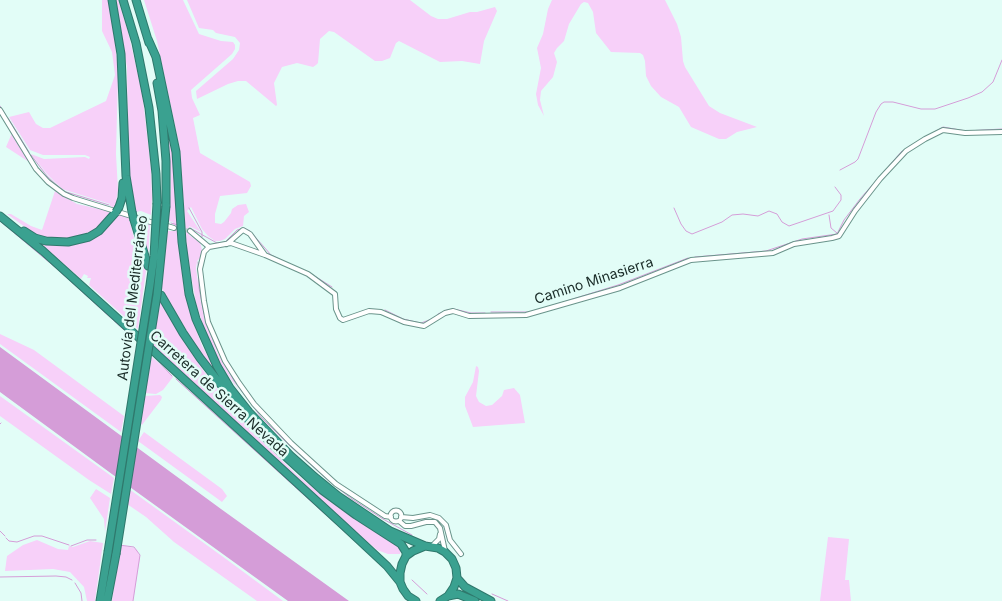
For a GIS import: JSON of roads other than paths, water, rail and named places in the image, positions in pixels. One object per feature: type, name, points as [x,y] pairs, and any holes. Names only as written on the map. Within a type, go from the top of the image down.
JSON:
[{"type":"highway","points":[[112,0],[121,54],[127,186],[134,220],[148,266]]},
{"type":"highway","name":"Autovía del Mediterráneo","points":[[100,601],[156,238],[156,174],[149,108],[142,65],[123,0]]},
{"type":"highway","name":"Autovía del Mediterráneo","points":[[107,601],[158,287],[166,206],[166,161],[162,111],[148,39],[136,0]]},
{"type":"highway","points":[[148,39],[156,57],[176,152],[182,242],[189,294],[199,326],[217,366],[230,388],[248,412],[269,435],[316,478],[338,496],[390,531],[445,552],[452,559],[456,568],[457,578],[448,596],[441,601]]},
{"type":"highway","points":[[12,225],[34,238],[46,241],[68,242],[89,237],[99,231],[118,210],[123,189],[125,153]]},
{"type":"highway","name":"Carretera de Sierra Nevada","points":[[0,216],[126,326],[373,553],[400,582],[408,596],[416,601]]},
{"type":"highway","points":[[161,295],[200,358],[250,422],[322,490],[401,544],[406,552],[406,556]]},
{"type":"highway","points":[[400,582],[402,564],[406,556],[413,551],[428,546]]},
{"type":"highway","name":"Carretera de Sierra Nevada","points":[[373,553],[392,565],[402,564]]},
{"type":"highway","points":[[457,578],[465,587],[491,601]]},
{"type":"highway","points":[[448,596],[458,594],[475,601]]},
{"type":"street","points":[[0,110],[36,169],[48,182],[64,194],[174,228]]},
{"type":"street","name":"Camino Minasierra","points":[[209,247],[231,244],[265,255],[308,274],[335,294],[336,309],[343,320],[369,311],[381,312],[404,322],[424,326],[453,311],[469,316],[526,315],[620,288],[691,260],[773,253],[794,244],[839,236],[855,211],[880,179],[906,151],[943,130],[966,133],[1002,132]]},
{"type":"street","points":[[226,244],[243,230],[250,234],[265,255]]},
{"type":"street","points":[[190,231],[209,247],[204,252],[200,269],[208,322],[225,361],[254,404],[291,443],[336,484],[385,516],[391,517],[394,521],[430,515],[440,518],[446,525],[450,540],[461,554]]},
{"type":"street","points":[[391,517],[392,512],[399,512],[400,519],[405,526],[435,522],[440,528],[445,552]]},
{"type":"street","points":[[428,546],[439,539],[441,532]]},
{"type":"waterway","points":[[840,170],[858,159],[876,112],[881,104],[893,102],[921,109],[935,109],[968,98],[982,92],[993,82],[1002,60]]},
{"type":"waterway","points":[[0,106],[5,114]]},
{"type":"waterway","points":[[8,118],[29,152]]},
{"type":"waterway","points":[[908,147],[943,127],[966,131],[1002,129]]},
{"type":"waterway","points":[[695,257],[766,251],[802,239],[837,234],[844,220],[860,199],[902,151]]},
{"type":"waterway","points":[[31,155],[47,176],[63,191],[109,205]]},
{"type":"waterway","points":[[674,208],[681,224],[686,231],[692,234],[722,222],[732,215],[758,216],[769,211],[777,214],[782,222],[789,226],[833,211],[841,200],[841,195],[835,187]]},
{"type":"waterway","points":[[189,208],[202,232],[202,237]]},
{"type":"waterway","points":[[140,215],[149,218]]},
{"type":"waterway","points":[[829,215],[831,228],[837,233]]},
{"type":"waterway","points":[[0,221],[56,268],[134,339]]},
{"type":"waterway","points":[[171,223],[178,225]]},
{"type":"waterway","points":[[190,228],[217,243],[225,242],[237,230],[244,228],[250,231],[271,255],[307,272]]},
{"type":"waterway","points":[[491,312],[531,312],[618,285],[688,258]]},
{"type":"waterway","points":[[198,262],[199,288],[204,314]]},
{"type":"waterway","points":[[313,275],[332,287]]},
{"type":"waterway","points":[[438,314],[454,309],[471,313],[485,313]]},
{"type":"waterway","points":[[385,310],[403,319],[421,323],[432,319]]},
{"type":"waterway","points":[[208,327],[215,345],[234,381],[261,417],[330,482],[352,499],[412,535]]},
{"type":"waterway","points":[[154,357],[172,376]]},
{"type":"waterway","points":[[176,379],[379,563]]},
{"type":"waterway","points":[[0,531],[5,536]]},
{"type":"waterway","points":[[6,538],[9,541],[17,542],[34,536],[42,536],[69,545]]},
{"type":"waterway","points":[[71,546],[87,540],[96,540]]},
{"type":"waterway","points":[[119,545],[134,547],[140,555],[133,601]]},
{"type":"waterway","points":[[0,577],[56,576],[72,580]]},
{"type":"waterway","points":[[412,580],[427,594]]},
{"type":"waterway","points":[[75,583],[81,593],[82,601]]},
{"type":"waterway","points":[[492,594],[508,601]]},
{"type":"tunnel","points":[[174,228],[190,231]]}]
